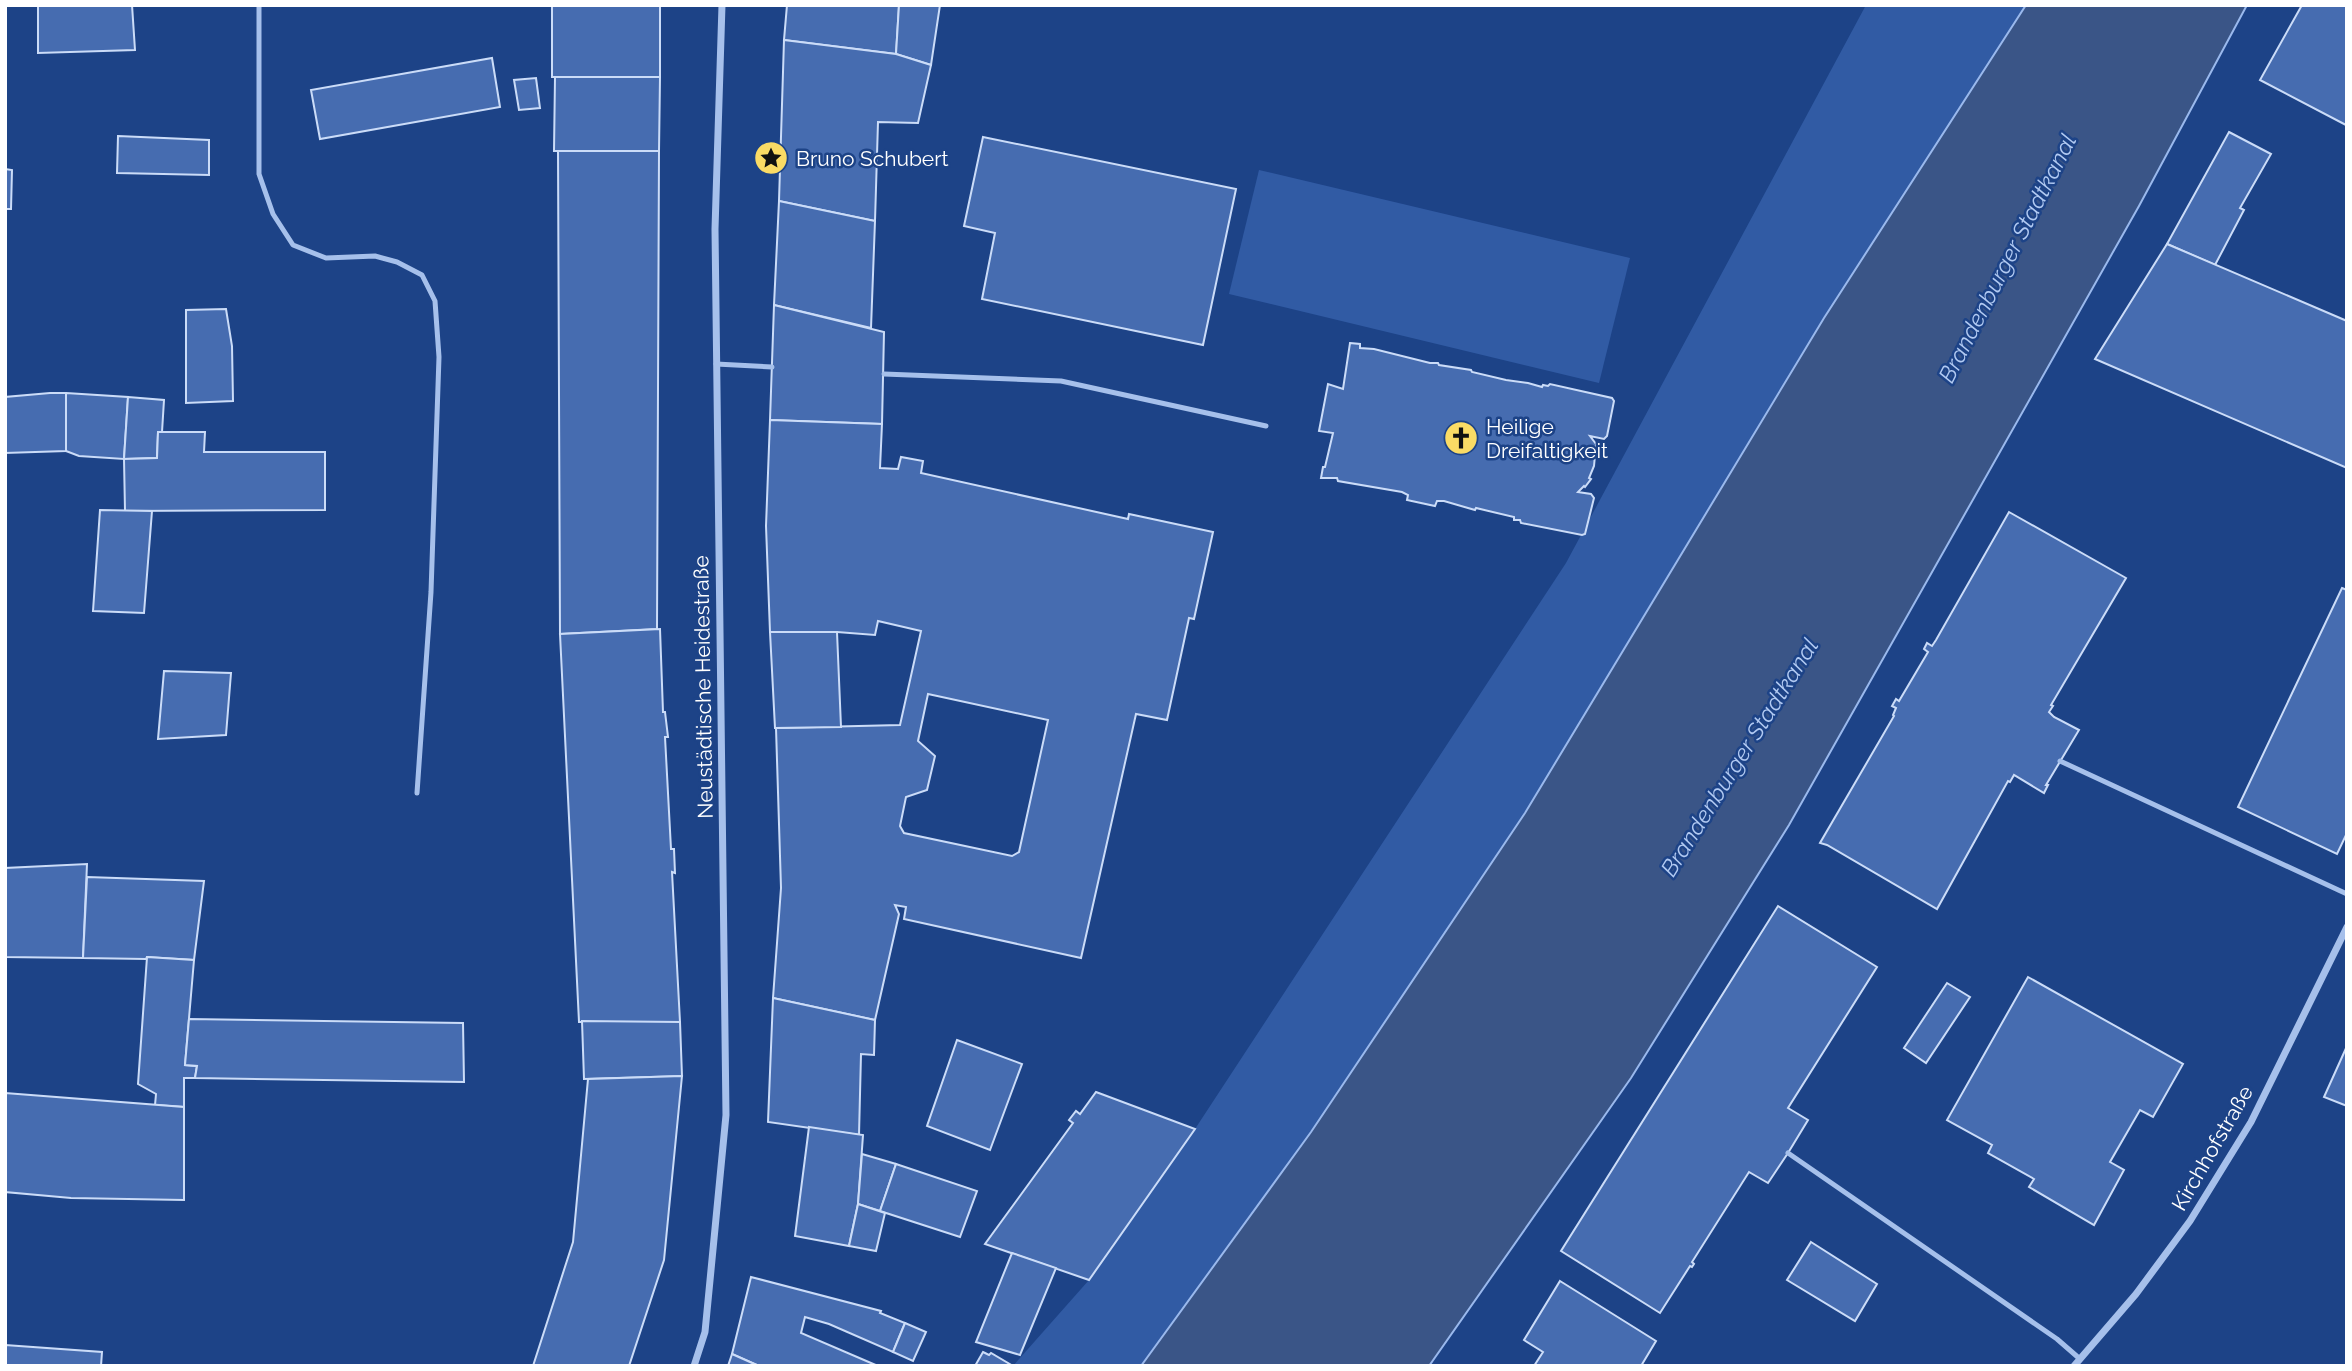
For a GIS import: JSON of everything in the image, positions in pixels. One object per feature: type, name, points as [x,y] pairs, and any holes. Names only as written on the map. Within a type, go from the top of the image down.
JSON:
[{"type":"street","name":"Neustädtische Heidestraße","points":[[694,1366],[705,1332],[726,1115],[715,229],[722,5]]},
{"type":"street","name":"Kirchhofstraße","points":[[2074,1366],[2136,1294],[2197,1210],[2251,1122],[2347,927]]},
{"type":"lane","points":[[259,5],[259,174],[273,214],[293,245],[326,258],[375,256],[397,262],[422,275],[435,301],[439,357],[432,565],[417,793]]},
{"type":"lane","points":[[716,364],[772,367]]},
{"type":"lane","points":[[884,374],[1060,381],[1266,425]]},
{"type":"lane","points":[[2060,761],[2347,894]]},
{"type":"lane","points":[[1788,1153],[2057,1339],[2080,1359]]},
{"type":"shaded area","points":[[1866,5],[2026,5],[1824,318],[1525,813],[1311,1132],[1141,1366],[1013,1366],[1089,1280],[1195,1129],[1566,563]]},
{"type":"shaded area","points":[[1259,170],[1630,258],[1599,383],[1229,294]]},
{"type":"water","name":"Brandenburger Stadtkanal","points":[[2026,5],[2247,5],[2139,206],[1789,825],[1631,1078],[1429,1366],[1141,1366],[1311,1132],[1525,813],[1824,318]]},
{"type":"building","points":[[38,5],[132,5],[135,50],[38,53]]},
{"type":"building","points":[[552,5],[660,5],[660,77],[552,77]]},
{"type":"building","points":[[787,5],[899,5],[896,54],[784,40]]},
{"type":"building","points":[[899,5],[940,5],[931,65],[896,54]]},
{"type":"building","points":[[2302,5],[2347,5],[2346,125],[2260,80]]},
{"type":"building","points":[[784,40],[896,54],[931,65],[918,123],[878,122],[875,221],[779,201]]},
{"type":"building","points":[[492,58],[500,107],[320,139],[311,90]]},
{"type":"building","points":[[555,77],[660,77],[659,151],[554,151]]},
{"type":"building","points":[[536,78],[540,108],[519,110],[514,80]]},
{"type":"building","points":[[2229,132],[2271,154],[2240,208],[2244,210],[2215,265],[2167,244]]},
{"type":"building","points":[[118,136],[209,140],[209,175],[117,173]]},
{"type":"building","points":[[983,137],[1236,189],[1203,345],[982,299],[995,233],[964,226]]},
{"type":"building","points":[[558,151],[659,151],[657,629],[560,634]]},
{"type":"building","points":[[5,169],[12,170],[11,209],[5,209]]},
{"type":"building","points":[[779,201],[875,221],[871,328],[774,305]]},
{"type":"building","points":[[2167,244],[2347,321],[2347,468],[2095,359]]},
{"type":"building","points":[[774,305],[884,332],[882,424],[770,420]]},
{"type":"building","points":[[226,309],[232,346],[233,401],[186,403],[186,310]]},
{"type":"building","name":"Heilige Dreifaltigkeit","points":[[1350,343],[1360,344],[1360,348],[1471,370],[1506,380],[1542,387],[1550,384],[1612,398],[1614,401],[1607,436],[1604,439],[1590,436],[1596,444],[1594,466],[1589,478],[1591,479],[1578,492],[1591,494],[1594,498],[1585,534],[1521,523],[1520,520],[1514,520],[1514,517],[1444,501],[1437,501],[1435,506],[1407,500],[1408,495],[1402,492],[1338,481],[1337,478],[1321,478],[1333,433],[1319,431],[1328,384],[1343,389]]},
{"type":"building","points":[[66,393],[66,451],[5,453],[5,397]]},
{"type":"building","points":[[66,393],[128,397],[124,459],[79,456],[66,451]]},
{"type":"building","points":[[128,397],[164,400],[162,432],[158,432],[157,458],[124,459]]},
{"type":"building","points":[[770,420],[882,424],[880,468],[898,469],[901,457],[923,461],[921,473],[1128,519],[1129,514],[1213,532],[1194,619],[1189,618],[1167,720],[1136,714],[1081,958],[904,919],[906,907],[895,905],[899,914],[875,1020],[773,998],[781,888],[776,728],[900,725],[921,631],[878,621],[875,635],[770,632],[766,526]],"holes":[[[928,694],[1048,720],[1019,852],[1012,856],[904,833],[900,826],[906,797],[927,790],[935,756],[918,741]]]},
{"type":"building","points":[[158,432],[205,432],[204,452],[325,452],[325,510],[125,511],[124,459],[157,458]]},
{"type":"building","points":[[100,510],[152,511],[144,613],[93,611]]},
{"type":"building","points":[[2009,512],[2126,578],[2051,705],[2053,706],[2049,712],[2054,717],[2079,730],[2046,785],[2044,793],[2014,775],[2010,782],[2008,781],[1937,909],[1820,843],[1894,716],[1896,708],[1892,706],[1896,699],[1899,701],[1928,652],[1924,649],[1927,643],[1932,646],[1936,640]]},
{"type":"building","points":[[2342,588],[2347,590],[2347,833],[2337,854],[2238,807]]},
{"type":"building","points":[[660,629],[663,712],[668,737],[665,737],[671,849],[674,849],[675,873],[672,872],[680,1022],[579,1022],[560,634]]},
{"type":"building","points":[[770,632],[837,632],[841,727],[775,728]]},
{"type":"building","points":[[164,671],[231,673],[226,735],[158,739]]},
{"type":"building","points":[[87,864],[83,958],[5,957],[5,868]]},
{"type":"building","points":[[87,877],[204,881],[194,960],[147,957],[83,958]]},
{"type":"building","points":[[1778,906],[1877,967],[1788,1108],[1808,1120],[1788,1153],[1768,1183],[1749,1172],[1692,1262],[1694,1264],[1690,1266],[1660,1313],[1561,1251]]},
{"type":"building","points":[[147,957],[194,960],[185,1065],[197,1066],[195,1078],[184,1078],[184,1107],[155,1105],[156,1094],[138,1084]]},
{"type":"building","points":[[2028,977],[2183,1064],[2153,1117],[2140,1110],[2110,1162],[2124,1170],[2094,1225],[2029,1187],[2034,1179],[1988,1153],[1992,1145],[1947,1120]]},
{"type":"building","points":[[1947,983],[1970,997],[1926,1063],[1904,1048]]},
{"type":"building","points":[[773,998],[875,1020],[874,1055],[861,1054],[859,1135],[768,1122]]},
{"type":"building","points":[[189,1019],[463,1023],[464,1082],[195,1078],[197,1066],[185,1065]]},
{"type":"building","points":[[582,1021],[680,1022],[682,1076],[584,1079]]},
{"type":"building","points":[[957,1040],[1022,1064],[990,1150],[927,1126]]},
{"type":"building","points":[[2347,1046],[2347,1106],[2324,1097]]},
{"type":"building","points":[[682,1076],[664,1260],[629,1366],[533,1366],[573,1242],[588,1079]]},
{"type":"building","points":[[1096,1092],[1195,1129],[1089,1280],[985,1244],[1073,1123],[1069,1120],[1076,1111],[1080,1114]]},
{"type":"building","points":[[5,1093],[184,1107],[184,1200],[71,1198],[5,1192]]},
{"type":"building","points":[[809,1127],[863,1135],[858,1204],[849,1246],[795,1236]]},
{"type":"building","points":[[862,1154],[896,1164],[880,1211],[858,1204]]},
{"type":"building","points":[[896,1164],[977,1191],[960,1237],[880,1211]]},
{"type":"building","points":[[858,1204],[885,1213],[876,1251],[849,1246]]},
{"type":"building","points":[[1811,1242],[1877,1284],[1855,1321],[1787,1280]]},
{"type":"building","points":[[1012,1253],[1056,1268],[1020,1355],[976,1342]]},
{"type":"building","points":[[751,1277],[881,1311],[880,1313],[905,1323],[893,1352],[829,1324],[805,1317],[801,1333],[878,1366],[759,1366],[732,1354]]},
{"type":"building","points":[[1560,1281],[1656,1341],[1641,1366],[1534,1366],[1543,1352],[1524,1340]]},
{"type":"building","points":[[905,1323],[926,1332],[913,1361],[893,1352]]},
{"type":"building","points":[[5,1345],[102,1352],[101,1366],[5,1366]]},
{"type":"building","points":[[983,1352],[989,1355],[991,1353],[1013,1366],[975,1366]]},
{"type":"building","points":[[732,1354],[759,1366],[728,1366]]},
{"type":"place","name":"Bruno Schubert","points":[[771,158]]},
{"type":"place","name":"Heilige Dreifaltigkeit","points":[[1461,438]]}]
